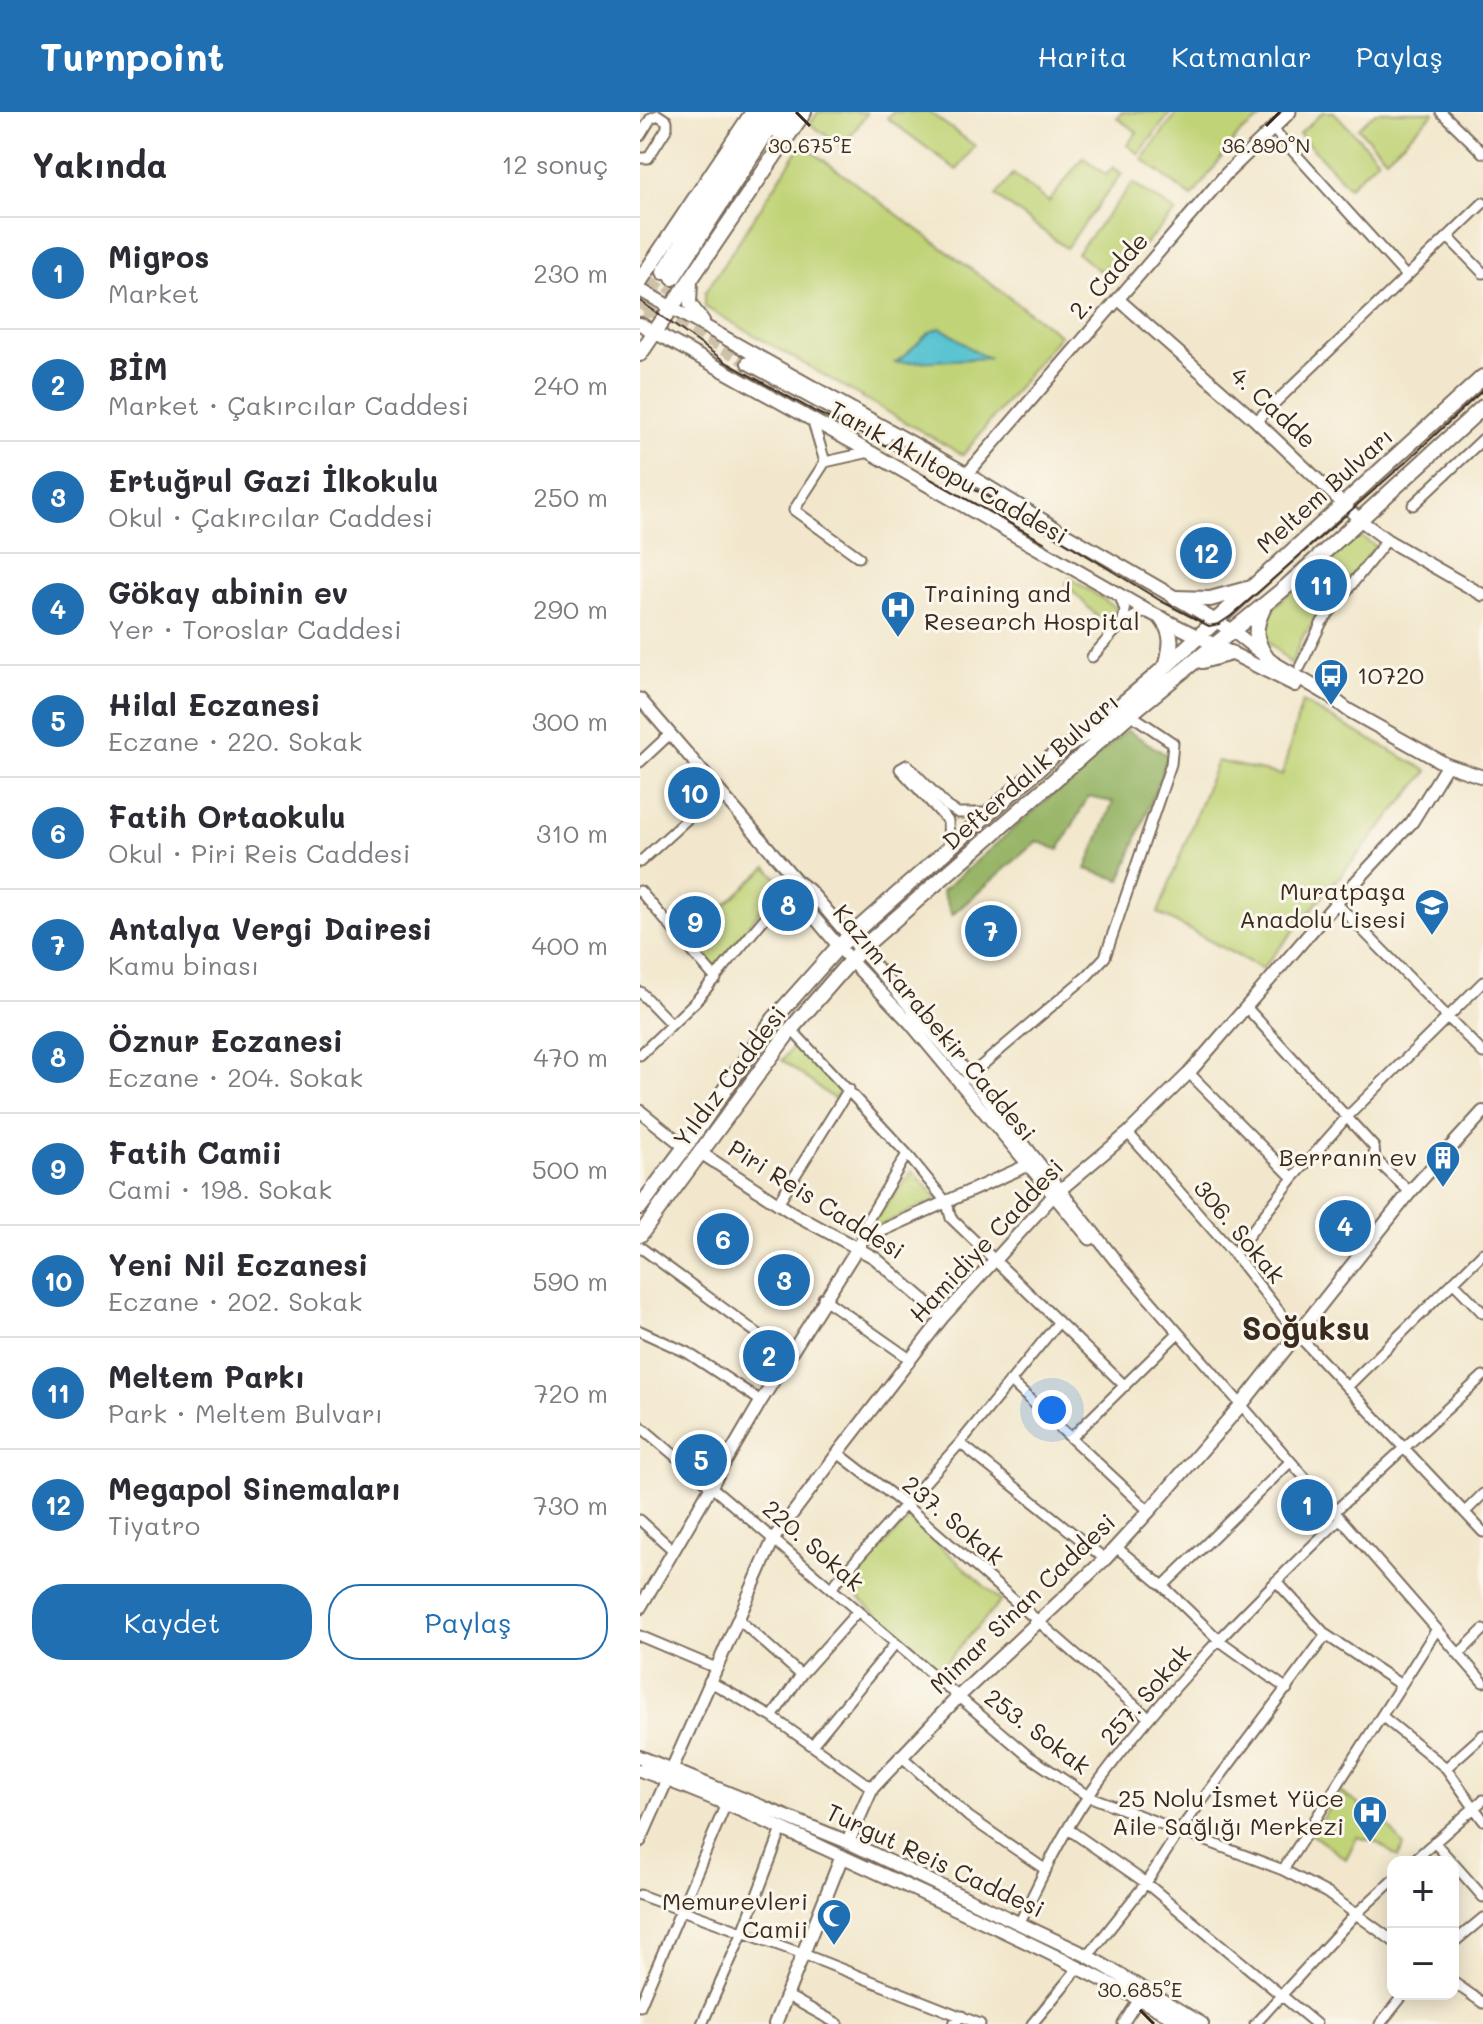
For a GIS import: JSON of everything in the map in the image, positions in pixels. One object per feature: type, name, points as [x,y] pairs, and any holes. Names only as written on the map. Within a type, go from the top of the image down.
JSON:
[{"type":"main road","points":[[640,281],[753,112]]},
{"type":"main road","points":[[765,112],[668,275],[780,112]]},
{"type":"main road","points":[[769,146],[792,112]]},
{"type":"main road","points":[[640,354],[804,112]]},
{"type":"main road","points":[[693,274],[688,292],[692,310],[724,339]]},
{"type":"main road","name":"Tarık Akıltopu Caddesi","points":[[640,290],[941,459],[1233,631],[1295,677],[1327,694],[1348,710]]},
{"type":"main road","name":"Tarık Akıltopu Caddesi","points":[[640,324],[1196,638],[1323,701],[1348,710]]},
{"type":"main road","points":[[640,354],[656,342],[679,345]]},
{"type":"main road","points":[[748,363],[862,427],[895,443],[941,459]]},
{"type":"main road","name":"Meltem Bulvarı","points":[[1196,638],[1483,377]]},
{"type":"main road","name":"Meltem Bulvarı","points":[[1233,631],[1483,407]]},
{"type":"main road","points":[[1175,598],[1210,599],[1251,588]]},
{"type":"main road","points":[[1266,657],[1255,636],[1256,626],[1267,603]]},
{"type":"main road","points":[[1156,616],[1169,628],[1173,640],[1167,665]]},
{"type":"main road","name":"Defterdalık Bulvarı","points":[[855,954],[1130,714],[1233,631]]},
{"type":"main road","name":"Defterdalık Bulvarı","points":[[844,941],[1054,755],[1086,734],[1196,638]]},
{"type":"main road","points":[[1184,670],[1213,656],[1231,653]]},
{"type":"main road","points":[[1348,710],[1447,765],[1483,777]]},
{"type":"main road","name":"Yıldız Caddesi","points":[[640,1207],[774,1019],[844,941]]},
{"type":"main road","name":"Yıldız Caddesi","points":[[640,1235],[791,1029],[855,954]]},
{"type":"main road","name":"Mimar Sinan Caddesi","points":[[848,1842],[872,1788],[900,1755],[1105,1559],[1149,1511],[1241,1405],[1410,1192],[1483,1112]]},
{"type":"main road","name":"Turgut Reis Caddesi","points":[[640,1757],[726,1804],[1084,1962],[1139,1999],[1184,2024]]},
{"type":"main road","name":"Turgut Reis Caddesi","points":[[640,1770],[668,1774],[848,1842],[1019,1924],[1202,2024]]},
{"type":"main road","points":[[775,2024],[842,1856]]},
{"type":"street","name":"2. Cadde","points":[[967,474],[1226,174],[1290,112]]},
{"type":"street","points":[[1441,112],[1483,153]]},
{"type":"street","points":[[640,136],[651,118],[658,115],[667,121],[667,128],[648,158],[640,158]]},
{"type":"street","points":[[1273,129],[1406,276]]},
{"type":"street","points":[[1256,421],[1483,203]]},
{"type":"street","points":[[1448,237],[1483,273]]},
{"type":"street","name":"4. Cadde","points":[[1118,299],[1256,421],[1360,520],[1387,540],[1483,595]]},
{"type":"street","points":[[813,422],[825,462]]},
{"type":"street","points":[[1413,505],[1483,439]]},
{"type":"street","points":[[859,557],[794,510],[825,462],[870,452]]},
{"type":"street","points":[[1300,667],[1322,622],[1387,540]]},
{"type":"street","points":[[1120,596],[1125,611],[1122,625]]},
{"type":"street","points":[[1092,657],[1122,625],[1141,613],[1156,616]]},
{"type":"street","name":"Kazım Karabekir Caddesi","points":[[640,699],[796,880],[809,890],[844,941],[966,1080],[1093,1243],[1115,1260],[1483,1682]]},
{"type":"street","points":[[966,1080],[1105,957],[1168,775],[1173,743],[1130,714]]},
{"type":"street","points":[[640,762],[670,734]]},
{"type":"street","points":[[949,847],[948,821],[943,813],[900,769],[907,765],[948,807],[958,813],[990,812]]},
{"type":"street","name":"Hamidiye Caddesi","points":[[640,1841],[774,1538],[943,1317],[1057,1193],[1128,1133],[1189,1073],[1336,903],[1412,822],[1447,765]]},
{"type":"street","points":[[640,862],[718,791]]},
{"type":"street","points":[[640,1055],[716,979],[796,880]]},
{"type":"street","points":[[640,891],[716,979]]},
{"type":"street","points":[[1336,903],[1483,1053]]},
{"type":"street","points":[[1234,1254],[1293,1178],[1346,1118],[1483,982]]},
{"type":"street","points":[[640,992],[671,1024]]},
{"type":"street","points":[[1246,1007],[1374,1147],[1375,1159],[1410,1192]]},
{"type":"street","points":[[791,1029],[907,1154],[947,1203],[951,1218],[1125,1386]]},
{"type":"street","points":[[1189,1073],[1293,1178]]},
{"type":"street","name":"Kazım Karabekir Caddesi","points":[[966,1080],[1026,1166],[1057,1193]]},
{"type":"street","points":[[778,1203],[849,1089]]},
{"type":"street","points":[[640,1111],[685,1147]]},
{"type":"street","name":"306. Sokak","points":[[1128,1133],[1234,1254],[1296,1333],[1483,1532]]},
{"type":"street","name":"Piri Reis Caddesi","points":[[701,1153],[778,1203],[860,1242],[943,1317]]},
{"type":"street","points":[[640,1608],[643,1595],[860,1242],[863,1228],[907,1154]]},
{"type":"street","points":[[860,1242],[1026,1166]]},
{"type":"street","points":[[640,1247],[788,1356]]},
{"type":"street","points":[[1348,1386],[1483,1253]]},
{"type":"street","points":[[1453,1282],[1483,1313]]},
{"type":"street","points":[[823,1298],[910,1359]]},
{"type":"street","points":[[832,1587],[960,1443],[1058,1323]]},
{"type":"street","points":[[640,1331],[688,1353],[761,1401]]},
{"type":"street","points":[[1071,1438],[1178,1333]]},
{"type":"street","name":"257. Sokak","points":[[1019,1924],[1088,1796],[1149,1718],[1337,1516],[1404,1448],[1483,1376]]},
{"type":"street","points":[[1010,1381],[1149,1511]]},
{"type":"street","name":"220. Sokak","points":[[640,1426],[958,1697]]},
{"type":"street","points":[[960,1443],[1105,1559]]},
{"type":"street","name":"237. Sokak","points":[[838,1453],[905,1505],[1149,1718]]},
{"type":"street","points":[[1163,1586],[1290,1462]]},
{"type":"street","points":[[1465,1512],[1483,1494]]},
{"type":"street","points":[[640,1520],[673,1550]]},
{"type":"street","points":[[1116,1547],[1163,1586],[1220,1641],[1287,1689]]},
{"type":"street","points":[[1276,1581],[1326,1635],[1401,1685]]},
{"type":"street","points":[[772,1717],[801,1675],[858,1611]]},
{"type":"street","points":[[738,1619],[801,1675]]},
{"type":"street","points":[[1283,1870],[1437,1629]]},
{"type":"street","points":[[1459,1654],[1483,1630]]},
{"type":"street","points":[[1032,2024],[1146,1883],[1180,1830],[1326,1635]]},
{"type":"street","points":[[640,1636],[716,1668]]},
{"type":"street","points":[[813,1744],[895,1644]]},
{"type":"street","points":[[709,1681],[772,1717],[872,1788]]},
{"type":"street","name":"253. Sokak","points":[[958,1697],[1027,1755],[1088,1796],[1283,1870],[1327,1893],[1387,1937]]},
{"type":"street","points":[[1383,1717],[1446,1768],[1479,1803],[1483,1820]]},
{"type":"street","points":[[1446,1768],[1483,1735]]},
{"type":"street","points":[[900,1755],[969,1817],[1046,1870]]},
{"type":"street","points":[[1419,1856],[1479,1803]]},
{"type":"street","points":[[640,2006],[726,1804]]},
{"type":"street","points":[[702,2024],[743,1932],[782,1829]]},
{"type":"street","points":[[1068,1829],[1146,1883],[1316,2024]]},
{"type":"street","points":[[1434,1842],[1446,1856]]},
{"type":"street","points":[[1459,1871],[1483,1897]]},
{"type":"street","points":[[1255,2024],[1355,1915],[1387,1886]]},
{"type":"street","points":[[640,1895],[803,1954],[980,2024]]},
{"type":"street","points":[[1459,1938],[1483,1918]]},
{"type":"street","points":[[1459,1986],[1483,2003]]},
{"type":"street","points":[[786,1995],[838,2024]]},
{"type":"street","points":[[1123,2024],[1139,1999]]},
{"type":"street","points":[[1380,2024],[1399,2000]]},
{"type":"street","points":[[953,2024],[962,2016]]},
{"type":"green space","points":[[818,112],[867,113],[843,147],[810,124]]},
{"type":"green space","points":[[892,112],[929,112],[975,146],[957,170],[887,118]]},
{"type":"green space","points":[[1122,112],[1171,112],[1139,154],[1127,145],[1137,132],[1117,118]]},
{"type":"green space","points":[[1178,112],[1270,112],[1239,134],[1192,197],[1142,159]]},
{"type":"green space","points":[[1323,112],[1334,112],[1378,159],[1349,187],[1299,134]]},
{"type":"green space","points":[[1376,112],[1434,113],[1386,158],[1358,128]]},
{"type":"green space","points":[[802,144],[1060,335],[963,455],[705,307],[705,293]]},
{"type":"green space","points":[[1083,157],[1106,175],[1113,167],[1122,174],[1066,248],[996,196],[1013,174],[1049,202]]},
{"type":"green space","points":[[1133,183],[1176,212],[1126,263],[1114,260],[1101,272],[1077,253]]},
{"type":"green space","points":[[1351,531],[1376,546],[1304,634],[1291,664],[1259,632],[1259,623]]},
{"type":"green space","points":[[1070,578],[1115,607],[1118,613],[1108,628],[1066,584]]},
{"type":"green space","points":[[1302,702],[1428,771],[1262,969],[1158,913],[1217,761],[1282,775]]},
{"type":"green space","points":[[1127,730],[1168,756],[1121,880],[1086,869],[1113,802],[1088,797],[1059,850],[1037,841],[952,915],[942,891]]},
{"type":"green space","points":[[767,867],[781,882],[716,968],[699,949],[714,924],[716,913]]},
{"type":"green space","points":[[796,1043],[842,1089],[834,1099],[782,1060]]},
{"type":"green space","points":[[913,1171],[938,1199],[870,1230],[869,1225]]},
{"type":"green space","points":[[909,1518],[1001,1601],[939,1670],[847,1587]]},
{"type":"green space","points":[[1340,1792],[1385,1822],[1404,1846],[1397,1856],[1376,1842],[1357,1837],[1346,1859],[1311,1834]]},
{"type":"water","points":[[940,328],[975,352],[990,358],[894,363],[927,334]]},
{"type":"tunnel","points":[[702,251],[769,146]]},
{"type":"tunnel","points":[[640,310],[664,272]]},
{"type":"tunnel","points":[[650,303],[669,296],[684,278]]},
{"type":"tunnel","points":[[640,330],[661,297]]},
{"type":"tunnel","points":[[640,304],[650,303]]},
{"type":"tunnel","points":[[643,312],[657,312],[671,317],[748,363]]},
{"type":"tram line","points":[[640,301],[726,362],[816,412],[1014,511],[1161,601],[1209,626],[1231,616],[1483,390]]},
{"type":"tram line","points":[[925,476],[1044,542]]},
{"type":"place","name":"Megapol Sinemaları","points":[[1206,553]]},
{"type":"place","name":"Meltem Parkı","points":[[1321,585]]},
{"type":"place","name":"Training and Research Hospital","points":[[898,639]]},
{"type":"place","name":"10720","points":[[1331,707]]},
{"type":"place","name":"Yeni Nil Eczanesi","points":[[694,793]]},
{"type":"place","name":"Öznur Eczanesi","points":[[788,905]]},
{"type":"place","name":"Fatih Camii","points":[[695,922]]},
{"type":"place","name":"Antalya Vergi Dairesi","points":[[991,931]]},
{"type":"place","name":"Muratpaşa Anadolu Lisesi","points":[[1432,937]]},
{"type":"place","name":"Berranın ev","points":[[1443,1189]]},
{"type":"place","name":"Gökay abinin ev","points":[[1345,1226]]},
{"type":"place","name":"Fatih Ortaokulu","points":[[723,1239]]},
{"type":"place","name":"Ertuğrul Gazi İlkokulu","points":[[784,1280]]},
{"type":"place","name":"BİM","points":[[769,1356]]},
{"type":"place","name":"Hilal Eczanesi","points":[[701,1460]]},
{"type":"place","name":"Migros","points":[[1307,1505]]},
{"type":"place","name":"25 Nolu İsmet Yüce Aile Sağlığı Merkezi","points":[[1370,1844]]},
{"type":"place","name":"Memurevleri Camii","points":[[834,1947]]},
{"type":"district","name":"Soğuksu","points":[[1306,1329]]}]
